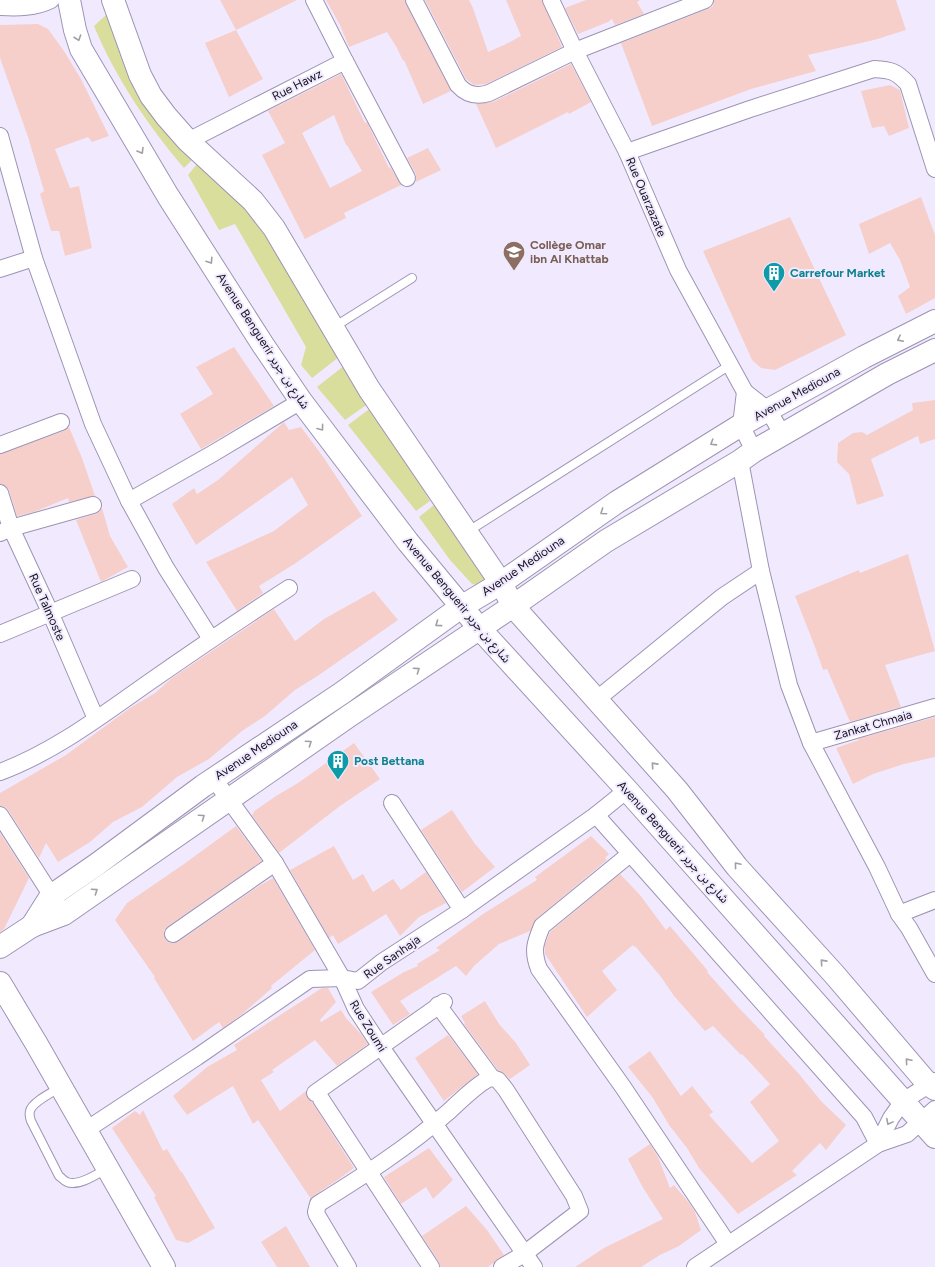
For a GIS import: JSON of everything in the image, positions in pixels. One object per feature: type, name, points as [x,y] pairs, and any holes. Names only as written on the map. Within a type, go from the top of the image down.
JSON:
[{"type":"main road","name":"Avenue Benguerir شارع بن جرير","points":[[69,0],[75,30],[81,49],[168,196],[301,401],[408,542],[480,629],[627,790],[903,1101],[930,1122]]},
{"type":"main road","points":[[113,0],[140,75],[151,96],[188,141],[253,201],[270,223],[369,389],[501,583],[513,606],[677,790],[737,866],[933,1085]]},
{"type":"main road","name":"Avenue Mediouna","points":[[51,896],[214,779],[342,693],[462,607],[501,583],[617,502],[741,425],[864,357],[935,321]]},
{"type":"main road","name":"Avenue Mediouna","points":[[32,926],[64,914],[228,799],[480,629],[606,541],[782,435],[887,374],[935,350]]},
{"type":"main road","points":[[0,947],[32,926],[51,896]]},
{"type":"main road","points":[[0,983],[164,1267]]},
{"type":"street","points":[[0,6],[20,8],[37,6],[51,0]]},
{"type":"street","points":[[314,0],[407,178]]},
{"type":"street","points":[[414,0],[458,85],[462,90],[480,96],[575,51],[705,0]]},
{"type":"street","name":"Rue Ouarzazate","points":[[551,0],[575,51],[627,152],[678,270],[745,392],[768,410],[782,435]]},
{"type":"street","name":"Rue Hawz","points":[[188,141],[345,61]]},
{"type":"street","points":[[627,152],[750,109],[874,69],[891,70],[900,75],[908,84],[935,169]]},
{"type":"street","points":[[0,136],[34,258],[93,424],[129,501],[166,568],[211,639]]},
{"type":"street","points":[[0,269],[34,258]]},
{"type":"street","points":[[745,392],[741,425],[747,456],[761,571],[789,685],[811,743],[877,867],[899,914],[909,928],[935,974]]},
{"type":"street","points":[[129,501],[301,401]]},
{"type":"street","points":[[0,445],[61,422]]},
{"type":"street","name":"Rue Talmoste","points":[[0,493],[5,530],[50,612],[96,719]]},
{"type":"street","points":[[5,530],[93,505]]},
{"type":"street","points":[[596,700],[722,597],[761,571]]},
{"type":"street","points":[[0,634],[132,578]]},
{"type":"street","points":[[0,772],[15,767],[59,744],[211,639],[289,588]]},
{"type":"street","name":"Zankat Chmaia","points":[[811,743],[935,707]]},
{"type":"street","name":"Rue Zoumi","points":[[214,779],[275,863],[342,978],[356,1009],[534,1267]]},
{"type":"street","name":"Rue Sanhaja","points":[[86,1130],[197,1057],[310,979],[342,978],[358,981],[382,962],[462,910],[596,815],[627,790]]},
{"type":"street","points":[[392,803],[462,910]]},
{"type":"street","points":[[0,815],[64,914]]},
{"type":"street","points":[[596,815],[864,1117],[878,1144]]},
{"type":"street","points":[[630,854],[542,926],[534,948],[535,959],[539,969],[623,1087],[728,1244]]},
{"type":"street","points":[[173,934],[275,863]]},
{"type":"street","points":[[899,914],[935,900]]},
{"type":"street","points":[[431,1267],[370,1172],[318,1096],[441,1003],[492,1078],[498,1080],[506,1090],[574,1196],[580,1211],[524,1254],[502,1267]]},
{"type":"street","points":[[348,1267],[317,1215],[316,1208],[318,1204],[370,1172],[434,1124],[482,1082],[492,1078]]},
{"type":"street","points":[[878,1144],[891,1118],[903,1101],[933,1085]]},
{"type":"street","points":[[695,1267],[878,1144],[907,1134],[930,1122]]},
{"type":"lane","points":[[334,328],[412,278]]},
{"type":"lane","points":[[466,532],[730,365]]},
{"type":"lane","points":[[61,1087],[37,1103],[29,1112],[30,1121],[59,1176],[67,1182],[82,1182],[108,1168]]},
{"type":"green space","points":[[111,13],[197,155],[184,168],[133,100],[102,45],[94,26],[106,15]]},
{"type":"green space","points":[[201,159],[251,206],[339,357],[312,378],[301,365],[306,347],[235,224],[219,230],[188,175]]},
{"type":"green space","points":[[345,365],[369,403],[345,420],[317,387]]},
{"type":"green space","points":[[372,407],[430,501],[416,511],[348,425]]},
{"type":"green space","points":[[434,505],[487,580],[482,586],[472,584],[450,560],[419,517]]},
{"type":"building","points":[[220,0],[297,0],[236,30]]},
{"type":"building","points":[[326,0],[405,0],[451,91],[423,104],[404,60],[403,61],[387,32],[349,47],[340,25]]},
{"type":"building","points":[[425,0],[469,0],[488,52],[521,36],[506,0],[542,0],[562,47],[486,84],[474,85],[466,79]]},
{"type":"building","points":[[586,0],[640,0],[637,2],[644,14],[615,25],[612,19],[578,34],[565,8]]},
{"type":"building","points":[[714,0],[896,0],[906,30],[874,40],[808,55],[816,71],[751,89],[652,126],[621,43],[708,9],[713,6]]},
{"type":"building","points":[[38,24],[48,29],[64,51],[81,79],[109,136],[92,142],[88,137],[55,149],[70,188],[79,186],[92,248],[65,256],[59,231],[51,231],[40,194],[44,191],[28,137],[0,58],[0,25]]},
{"type":"building","points":[[236,30],[263,79],[229,97],[205,43]]},
{"type":"building","points":[[571,64],[591,102],[569,114],[568,112],[496,148],[476,104],[493,102]]},
{"type":"building","points":[[341,74],[365,123],[367,122],[389,168],[390,167],[401,185],[344,213],[346,218],[305,239],[262,155],[285,143],[268,111]],"holes":[[[334,115],[346,145],[362,171],[330,188],[302,133]]]},
{"type":"building","points":[[890,85],[900,90],[909,128],[889,136],[884,126],[872,128],[861,91]]},
{"type":"building","points":[[428,148],[441,170],[416,182],[416,174],[407,158]]},
{"type":"building","points":[[921,197],[935,235],[935,298],[906,314],[898,296],[910,287],[900,260],[890,243],[869,254],[859,224]]},
{"type":"building","name":"Carrefour Market","points":[[790,217],[846,335],[775,370],[761,368],[752,360],[703,251]]},
{"type":"building","points":[[234,347],[274,406],[201,449],[180,414],[213,394],[196,367]]},
{"type":"building","points":[[935,400],[935,439],[920,444],[918,436],[871,459],[884,496],[857,505],[849,474],[837,462],[838,443],[853,433],[862,432],[867,435],[913,410],[912,403]]},
{"type":"building","points":[[284,422],[289,430],[301,427],[324,458],[362,516],[296,563],[259,586],[263,593],[237,611],[206,562],[274,531],[308,505],[292,477],[196,545],[172,504],[194,488],[197,494],[218,480]]},
{"type":"building","points":[[69,427],[82,458],[95,496],[69,502],[68,498],[34,512],[17,516],[9,490],[6,486],[0,484],[0,454],[64,431]]},
{"type":"building","points":[[102,508],[110,536],[128,567],[101,582],[76,520],[96,514]]},
{"type":"building","points":[[908,554],[935,651],[885,665],[901,707],[850,722],[827,669],[823,670],[795,596],[859,570],[860,573]]},
{"type":"building","points":[[374,591],[398,620],[295,690],[265,716],[242,731],[209,759],[177,777],[142,807],[113,822],[90,842],[58,862],[46,843],[39,858],[8,810],[5,807],[0,806],[0,793],[66,755],[130,708],[155,693],[172,678],[274,609],[295,641],[324,619]]},
{"type":"building","points":[[935,717],[935,757],[904,764],[873,774],[853,784],[836,748],[859,740],[858,739]]},
{"type":"building","points":[[354,743],[380,779],[340,806],[279,853],[252,815],[254,813],[253,812],[298,783]]},
{"type":"building","points":[[452,810],[475,844],[495,867],[462,892],[421,830]]},
{"type":"building","points":[[236,826],[262,861],[168,926],[164,930],[165,939],[169,943],[178,942],[273,878],[315,950],[271,986],[272,988],[241,1015],[223,1028],[219,1022],[193,1041],[154,978],[155,977],[115,920],[127,903]]},
{"type":"building","points":[[0,833],[29,878],[4,929],[0,932]]},
{"type":"building","points":[[591,836],[609,854],[605,858],[607,860],[536,919],[530,931],[499,944],[474,966],[466,976],[456,966],[400,1001],[410,1014],[393,1025],[371,992],[404,972],[418,966],[417,964],[440,950],[436,948],[483,914],[537,880],[535,877]]},
{"type":"building","points":[[334,846],[353,880],[363,874],[373,892],[393,879],[401,890],[426,872],[446,903],[419,917],[400,936],[386,914],[338,944],[333,935],[329,938],[290,870]]},
{"type":"building","points":[[620,874],[640,895],[666,930],[670,926],[708,971],[707,972],[765,1035],[764,1036],[799,1074],[821,1101],[846,1125],[826,1150],[820,1143],[792,1171],[797,1175],[738,1214],[699,1168],[687,1148],[669,1125],[653,1098],[628,1067],[650,1051],[681,1096],[692,1086],[713,1112],[709,1115],[752,1163],[779,1141],[750,1102],[770,1084],[713,1026],[705,1031],[674,996],[661,977],[635,946],[634,947],[633,945],[602,971],[617,990],[587,1017],[545,954],[545,945],[550,932]]},
{"type":"building","points":[[322,988],[328,988],[336,1002],[320,1020],[321,1022],[341,1010],[368,1044],[337,1066],[315,1040],[272,1070],[274,1072],[261,1080],[280,1111],[306,1091],[307,1098],[312,1102],[354,1168],[313,1196],[311,1199],[258,1120],[253,1124],[233,1086],[187,1115],[173,1096],[207,1067],[237,1050],[234,1045]]},
{"type":"building","points":[[485,1001],[499,1024],[516,1043],[530,1065],[510,1079],[498,1070],[464,1024],[465,1023],[461,1016]]},
{"type":"building","points":[[448,1035],[478,1074],[444,1101],[415,1058]]},
{"type":"building","points":[[143,1110],[163,1151],[167,1149],[215,1228],[188,1243],[176,1240],[154,1197],[156,1196],[112,1128],[135,1111],[140,1115]]},
{"type":"building","points":[[650,1144],[658,1157],[670,1188],[674,1185],[689,1203],[695,1212],[701,1230],[679,1246],[660,1255],[641,1267],[575,1267],[604,1248],[663,1219],[642,1186],[628,1159]]},
{"type":"building","points":[[429,1148],[453,1180],[433,1199],[426,1187],[401,1204],[384,1177]]},
{"type":"building","points":[[466,1206],[487,1230],[504,1255],[488,1267],[440,1267],[439,1262],[422,1236]]},
{"type":"building","points":[[286,1226],[310,1267],[277,1267],[261,1242]]},
{"type":"place","name":"Collège Omar ibn Al Khattab","points":[[514,272]]},
{"type":"place","name":"Carrefour Market","points":[[774,292]]},
{"type":"place","name":"Post Bettana","points":[[338,780]]}]
